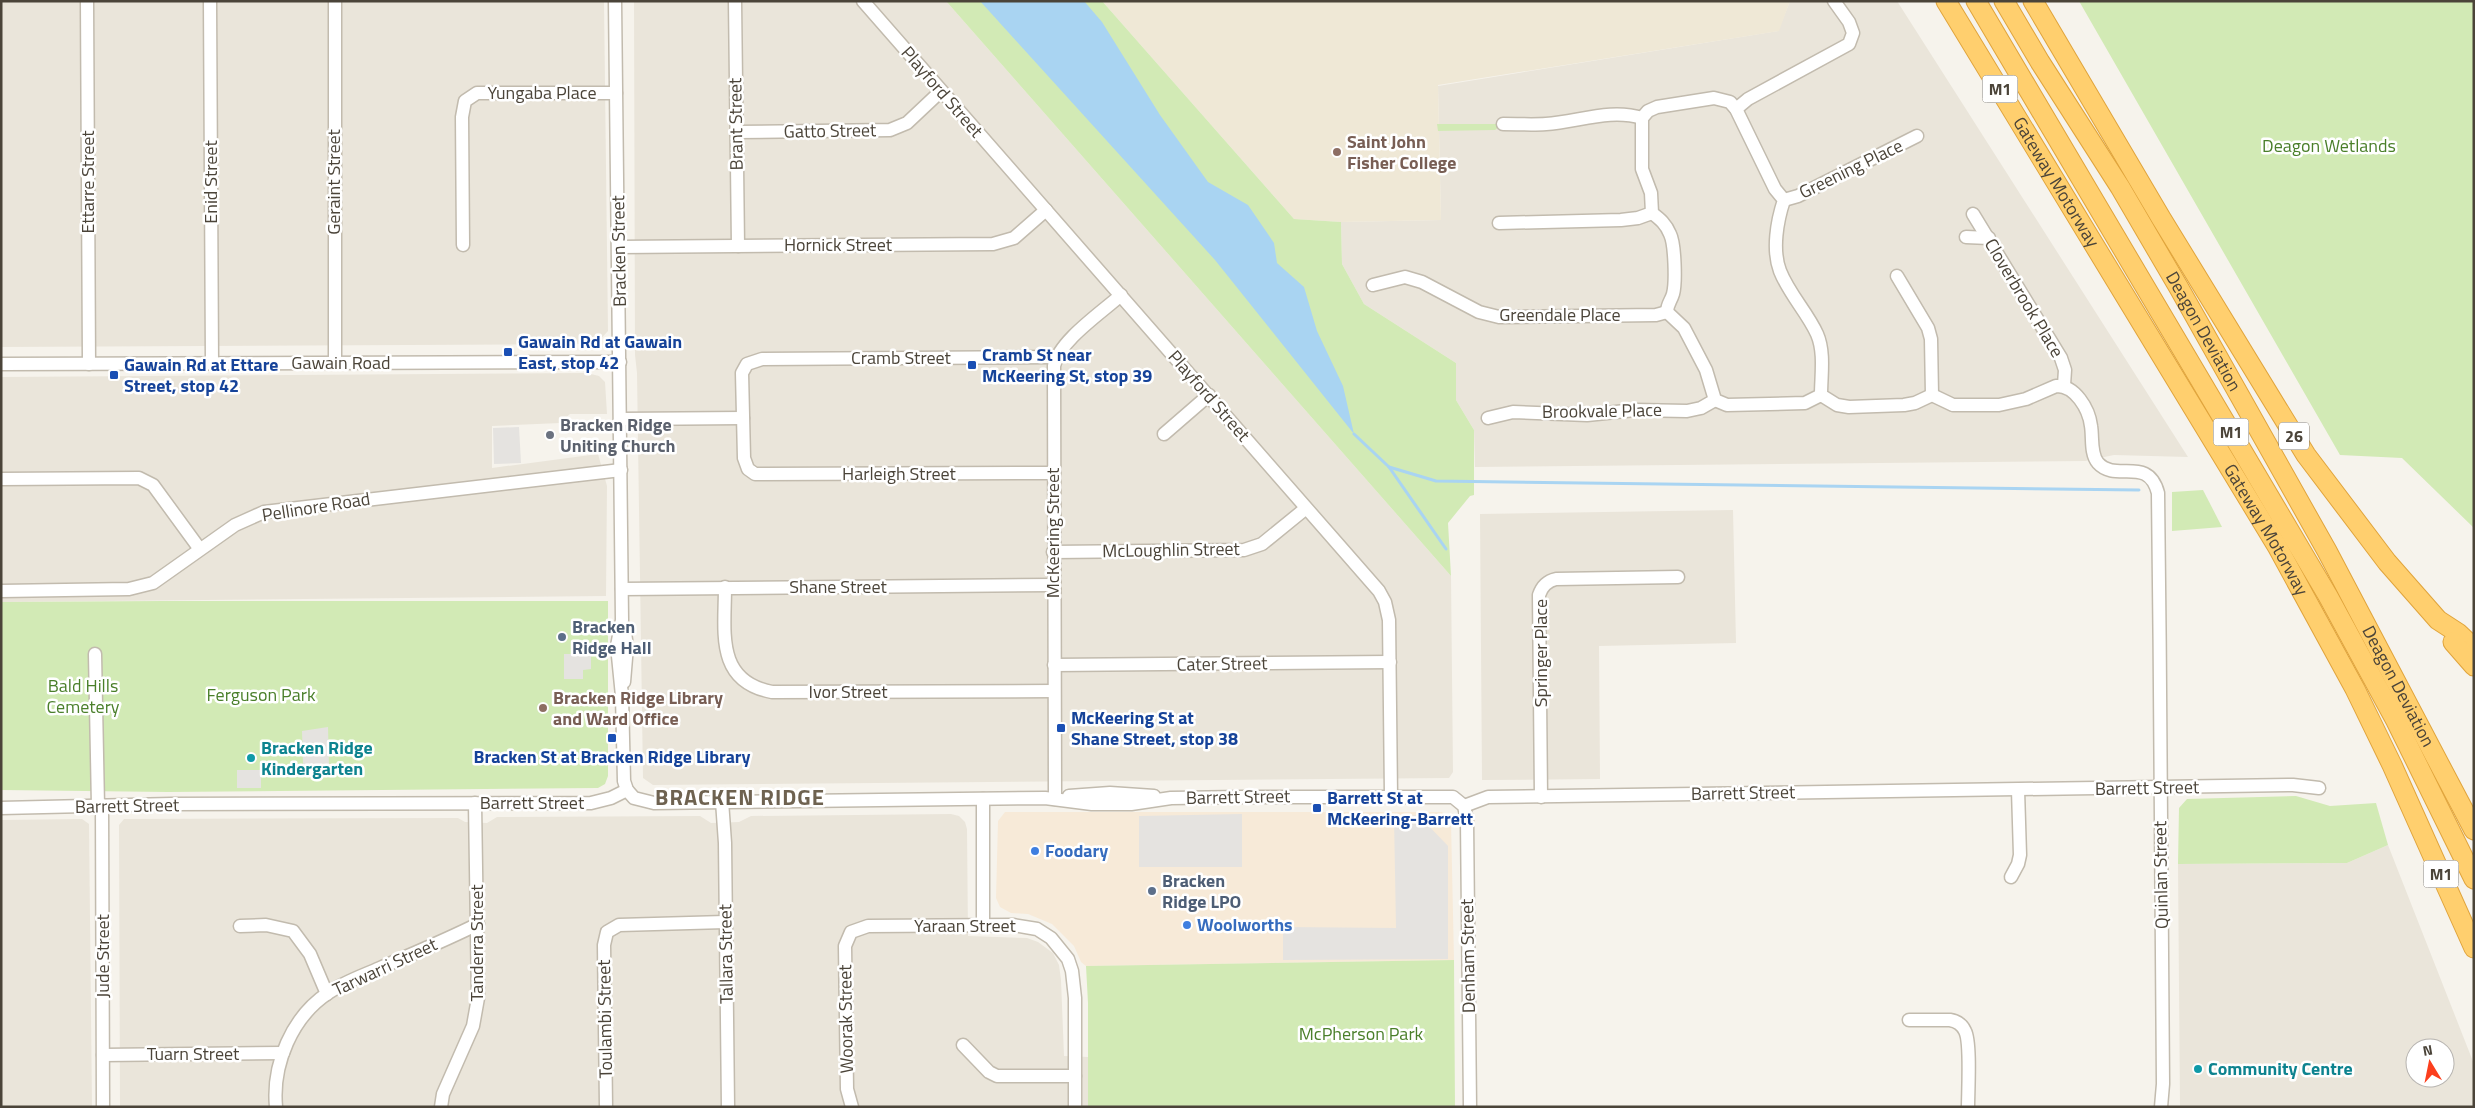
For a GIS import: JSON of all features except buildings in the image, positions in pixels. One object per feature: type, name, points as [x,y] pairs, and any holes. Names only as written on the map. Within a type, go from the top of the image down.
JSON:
[{"type":"highway","name":"Gateway Motorway","points":[[1946,1],[2226,458],[2310,605],[2355,689],[2405,791],[2474,948]]},
{"type":"highway","name":"Gateway Motorway","points":[[1976,1],[2328,596],[2405,738],[2474,879]]},
{"type":"highway","name":"Deagon Deviation","points":[[2004,1],[2040,62],[2120,187],[2179,288],[2331,560],[2474,830]]},
{"type":"highway","name":"Deagon Deviation","points":[[2033,1],[2161,218],[2306,455],[2387,562],[2438,620],[2458,632],[2474,648]]},
{"type":"highway","points":[[2438,620],[2451,640],[2474,666]]},
{"type":"street","name":"Ettarre Street","points":[[87,1],[89,364]]},
{"type":"street","name":"Enid Street","points":[[210,1],[212,363]]},
{"type":"street","name":"Geraint Street","points":[[335,1],[335,363]]},
{"type":"street","name":"Bracken Street","points":[[615,1],[620,246],[622,589],[622,620],[617,646],[622,696],[623,761],[627,790]]},
{"type":"street","name":"Brant Street","points":[[735,1],[738,246]]},
{"type":"street","name":"Playford Street","points":[[863,1],[1120,296],[1209,395],[1305,509],[1379,591],[1385,602],[1389,620],[1391,796]]},
{"type":"street","points":[[1736,109],[1748,99],[1849,44],[1854,33],[1849,22],[1834,1]]},
{"type":"street","name":"Gatto Street","points":[[736,132],[890,130],[907,122],[941,91]]},
{"type":"street","name":"Yungaba Place","points":[[463,245],[462,117],[466,101],[477,93],[616,93]]},
{"type":"street","points":[[1714,98],[1730,102],[1736,109],[1775,189],[1784,200],[1779,216],[1776,252],[1780,271],[1818,335],[1821,395],[1805,403],[1727,405],[1715,400],[1706,370],[1684,328],[1667,312],[1668,303],[1673,294],[1673,246],[1671,234],[1662,221],[1652,213],[1651,193],[1642,169],[1642,118],[1648,111],[1657,107],[1714,98]]},
{"type":"street","points":[[1503,124],[1546,124],[1612,114],[1628,114],[1642,118]]},
{"type":"street","name":"Greening Place","points":[[1784,200],[1798,196],[1917,136]]},
{"type":"street","name":"Hornick Street","points":[[620,246],[993,244],[1014,238],[1046,210]]},
{"type":"street","points":[[1499,223],[1621,220],[1638,218],[1652,213]]},
{"type":"street","name":"Cloverbrook Place","points":[[1972,214],[1989,238],[2061,358],[2065,370],[2064,386]]},
{"type":"street","points":[[1966,236],[1989,238]]},
{"type":"street","points":[[1898,276],[1928,328],[1931,339],[1932,395]]},
{"type":"street","name":"Greendale Place","points":[[1373,285],[1405,277],[1422,282],[1479,312],[1499,317],[1656,315],[1667,312]]},
{"type":"street","points":[[1056,357],[1063,347],[1120,296]]},
{"type":"street","name":"Cramb Street","points":[[743,418],[743,360],[1056,357]]},
{"type":"street","name":"McKeering Street","points":[[1055,798],[1052,474],[1053,376],[1056,357]]},
{"type":"street","name":"Gawain Road","points":[[1,364],[620,362]]},
{"type":"street","points":[[1932,395],[1953,405],[1999,405],[2013,404],[2056,386],[2064,386]]},
{"type":"street","name":"Quinlan Street","points":[[2064,386],[2073,390],[2086,410],[2091,423],[2093,451],[2098,463],[2108,470],[2136,471],[2146,474],[2155,483],[2158,493],[2162,747],[2163,1069],[2161,1107]]},
{"type":"street","points":[[1164,434],[1209,395]]},
{"type":"street","points":[[1821,395],[1837,405],[1849,407],[1904,406],[1932,395]]},
{"type":"street","name":"Brookvale Place","points":[[1488,418],[1513,412],[1587,414],[1635,410],[1687,411],[1701,408],[1715,400]]},
{"type":"street","points":[[621,419],[743,418]]},
{"type":"street","name":"Harleigh Street","points":[[743,418],[743,472],[762,475],[1052,474]]},
{"type":"street","name":"Pellinore Road","points":[[1,591],[129,589],[153,583],[199,548],[235,525],[264,512],[621,470]]},
{"type":"street","points":[[1,479],[139,478],[152,485],[199,548]]},
{"type":"street","name":"McLoughlin Street","points":[[1053,552],[1244,550],[1262,544],[1305,509]]},
{"type":"street","name":"Springer Place","points":[[1542,797],[1539,595],[1541,590],[1545,584],[1556,579],[1678,577]]},
{"type":"street","name":"Shane Street","points":[[622,589],[1053,585]]},
{"type":"street","name":"Ivor Street","points":[[725,587],[727,654],[738,675],[748,685],[759,690],[772,692],[1054,691]]},
{"type":"street","name":"Jude Street","points":[[95,654],[100,806],[103,1107]]},
{"type":"street","name":"Cater Street","points":[[1054,666],[1390,662]]},
{"type":"street","name":"Barrett Street","points":[[1,808],[591,803],[611,798],[627,790],[634,798],[646,802],[1055,798],[1109,804],[1171,798],[1447,796],[1459,800],[1464,806],[1488,797],[2293,785],[2319,788]]},
{"type":"street","points":[[2011,878],[2020,854],[2018,790]]},
{"type":"street","points":[[983,799],[983,924]]},
{"type":"street","name":"Tallara Street","points":[[722,801],[725,843],[728,1107]]},
{"type":"street","name":"Tanderra Street","points":[[441,1107],[443,1094],[476,1012],[478,924],[475,803]]},
{"type":"street","name":"Denham Street","points":[[1464,806],[1467,820],[1470,1107]]},
{"type":"street","name":"Toulambi Street","points":[[606,1107],[604,945],[602,930],[619,925],[725,922]]},
{"type":"street","name":"Tarwarri Street","points":[[276,1107],[276,1084],[283,1053],[299,1022],[327,994],[349,982],[478,924]]},
{"type":"street","name":"Yaraan Street","points":[[851,932],[856,928],[868,926],[983,924],[1013,925],[1037,929],[1052,938],[1068,959],[1072,971],[1075,998],[1075,1107]]},
{"type":"street","points":[[240,926],[266,925],[293,931],[310,954],[327,994]]},
{"type":"street","name":"Woorak Street","points":[[851,932],[845,946],[847,1089],[852,1107]]},
{"type":"street","points":[[1908,1020],[1950,1020],[1955,1021],[1964,1029],[1967,1034],[1968,1107]]},
{"type":"street","points":[[963,1045],[989,1072],[997,1076],[1074,1076]]},
{"type":"street","name":"Tuarn Street","points":[[103,1055],[283,1053]]},
{"type":"shaded area","points":[[1,1],[604,1],[608,331],[596,344],[1,347]]},
{"type":"shaded area","points":[[634,1],[946,1],[1451,576],[1453,772],[1449,778],[653,785],[643,778],[637,373],[635,355]]},
{"type":"shaded area","name":"Saint John Fisher College","points":[[1102,1],[1790,1],[1779,31],[1438,85],[1441,220],[1341,222],[1294,219]]},
{"type":"shaded area","points":[[1790,1],[1897,1],[2188,457],[2114,455],[2085,461],[1475,467],[1474,430],[1456,400],[1456,363],[1364,304],[1342,264],[1341,222],[1441,220],[1438,86],[1778,31]]},
{"type":"shaded area","points":[[587,373],[599,376],[605,382],[607,414],[570,414],[560,423],[492,426],[492,468],[598,454],[607,486],[606,596],[1,602],[1,377]]},
{"type":"shaded area","points":[[519,427],[521,463],[494,464],[493,428]]},
{"type":"shaded area","points":[[1733,510],[1736,643],[1599,646],[1600,779],[1482,780],[1480,514]]},
{"type":"shaded area","points":[[564,654],[591,654],[591,669],[583,670],[583,679],[564,679]]},
{"type":"shaded area","points":[[328,727],[329,766],[303,764],[302,731]]},
{"type":"shaded area","points":[[237,770],[261,770],[261,788],[237,788]]},
{"type":"shaded area","points":[[1005,812],[1442,812],[1451,822],[1454,960],[1086,966],[1081,962],[1074,946],[1052,924],[1028,914],[1011,913],[1000,907],[996,898],[998,821]]},
{"type":"shaded area","points":[[951,814],[959,816],[965,822],[967,829],[968,936],[1027,938],[1038,942],[1053,953],[1059,965],[1061,980],[1064,1056],[1088,1057],[1088,1107],[120,1107],[119,825],[124,819],[458,818],[465,822],[487,823],[497,817],[700,816],[711,823],[739,822],[751,816]]},
{"type":"shaded area","points":[[1242,814],[1242,867],[1139,867],[1139,816]]},
{"type":"shaded area","points":[[1418,815],[1448,846],[1448,959],[1283,960],[1283,927],[1396,928],[1394,817]]},
{"type":"shaded area","points":[[82,819],[89,824],[92,1107],[1,1107],[1,820]]},
{"type":"shaded area","points":[[2388,845],[2474,1064],[2474,1107],[2180,1107],[2178,864],[2347,863]]},
{"type":"green space","points":[[946,1],[1102,1],[1294,219],[1341,222],[1342,264],[1364,304],[1456,363],[1456,400],[1474,430],[1474,495],[1470,496],[1448,523],[1451,576]]},
{"type":"green space","name":"Deagon Wetlands","points":[[2079,1],[2474,1],[2474,528],[2402,458],[2340,455]]},
{"type":"green space","points":[[1437,124],[1503,124],[1495,130],[1438,131]]},
{"type":"green space","points":[[2203,490],[2222,527],[2172,531],[2172,492]]},
{"type":"green space","name":"Ferguson Park","points":[[608,601],[608,776],[605,784],[598,788],[168,792],[1,790],[1,602]]},
{"type":"green space","points":[[2296,796],[2330,806],[2376,803],[2388,845],[2347,863],[2178,864],[2179,808],[2187,799]]},
{"type":"green space","name":"McPherson Park","points":[[1454,960],[1455,1107],[1088,1107],[1086,966]]},
{"type":"water","points":[[980,1],[1084,1],[1102,22],[1160,115],[1208,182],[1248,205],[1274,243],[1277,263],[1304,287],[1317,331],[1343,386],[1354,434],[1215,260]]},
{"type":"waterway","points":[[1354,434],[1389,467],[1446,549]]},
{"type":"waterway","points":[[1389,467],[1436,481],[2139,490]]},
{"type":"place","name":"Saint John Fisher College","points":[[1337,152]]},
{"type":"place","name":"Gawain Rd at Gawain East, stop 42","points":[[508,352]]},
{"type":"place","name":"Cramb St near McKeering St, stop 39","points":[[972,365]]},
{"type":"place","name":"Gawain Rd at Ettare Street, stop 42","points":[[114,375]]},
{"type":"place","name":"Bracken Ridge Uniting Church","points":[[550,435]]},
{"type":"place","name":"Bracken Ridge Hall","points":[[562,637]]},
{"type":"place","name":"Bracken Ridge Library and Ward Office","points":[[543,708]]},
{"type":"place","name":"McKeering St at Shane Street, stop 38","points":[[1061,728]]},
{"type":"place","name":"Bracken St at Bracken Ridge Library","points":[[612,738]]},
{"type":"place","name":"Bracken Ridge Kindergarten","points":[[251,758]]},
{"type":"place","name":"Barrett St at McKeering-Barrett","points":[[1317,808]]},
{"type":"place","name":"Foodary","points":[[1035,851]]},
{"type":"place","name":"Bracken Ridge LPO","points":[[1152,891]]},
{"type":"place","name":"Woolworths","points":[[1187,925]]},
{"type":"place","name":"Community Centre","points":[[2198,1069]]},
{"type":"district","name":"BRACKEN RIDGE","points":[[740,797]]},
{"type":"park label","name":"Bald Hills Cemetery","points":[[83,696]]}]
